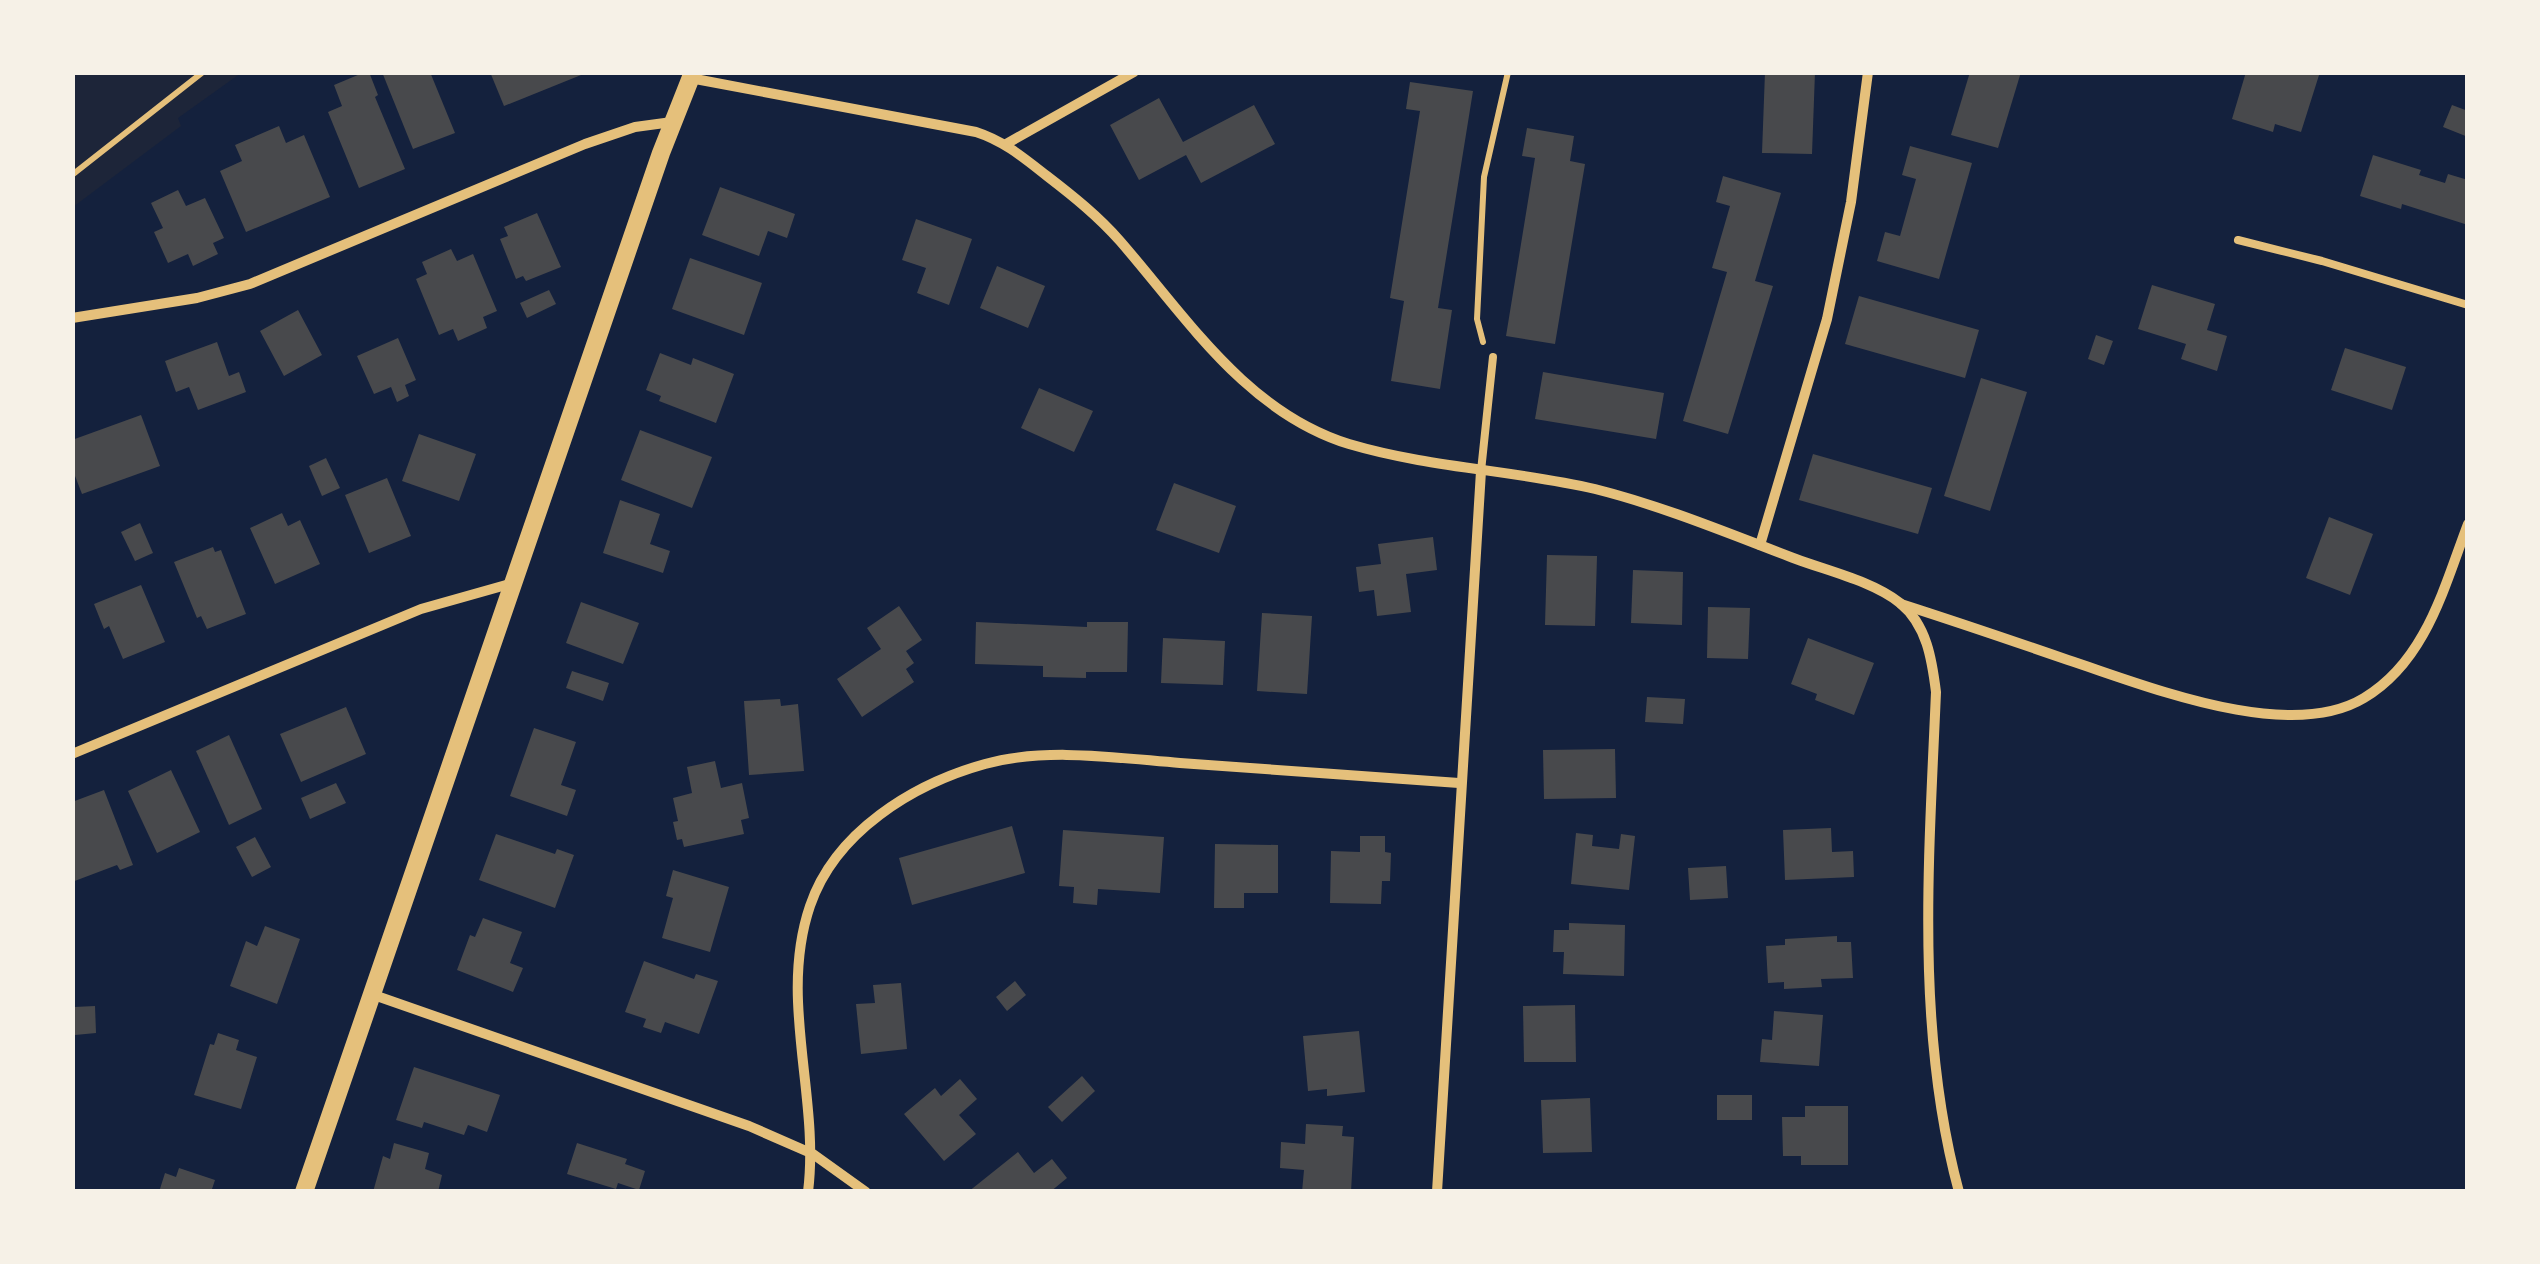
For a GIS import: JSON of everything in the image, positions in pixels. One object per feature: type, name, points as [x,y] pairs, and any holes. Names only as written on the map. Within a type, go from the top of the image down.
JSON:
[{"type":"street","points":[[1006,144],[1134,72]]},
{"type":"street","points":[[1760,546],[1827,320],[1850,202],[1868,72]]},
{"type":"street","points":[[304,1192],[672,122],[692,75],[976,132],[1006,144],[1085,205],[1120,241],[1202,343],[1239,378],[1285,414],[1342,442],[1397,458],[1544,478],[1598,490],[1872,588],[1900,604],[2189,700],[2287,715],[2329,710],[2363,699],[2420,644],[2468,524]]},
{"type":"street","points":[[72,318],[197,298],[250,284],[584,144],[635,127],[672,122]]},
{"type":"street","points":[[1437,1192],[1481,471]]},
{"type":"street","points":[[72,754],[422,610],[514,583]]},
{"type":"street","points":[[1900,604],[1920,626],[1932,657],[1936,692],[1928,913],[1930,990],[1939,1088],[1959,1192]]},
{"type":"street","points":[[808,1192],[812,1154],[798,1008],[799,961],[810,906],[838,856],[881,812],[928,784],[987,763],[1037,757],[1106,758],[1460,783]]},
{"type":"street","points":[[372,994],[695,1106],[812,1154],[866,1192]]},
{"type":"lane","points":[[2238,240],[2322,260],[2468,305]]},
{"type":"lane","points":[[1481,471],[1493,358]]},
{"type":"path","points":[[72,176],[203,72]]},
{"type":"path","points":[[1493,358],[1480,339],[1476,319],[1479,234],[1484,177],[1508,72]]},
{"type":"shaded area","points":[[241,73],[178,118],[181,126],[73,207],[73,74]]},
{"type":"building","points":[[369,72],[378,95],[375,97],[405,169],[359,188],[328,112],[342,106],[334,85]]},
{"type":"building","points":[[382,72],[430,72],[455,133],[413,149]]},
{"type":"building","points":[[490,72],[586,72],[586,73],[504,106]]},
{"type":"building","points":[[1765,72],[1815,72],[1812,154],[1762,153]]},
{"type":"building","points":[[1970,72],[2021,72],[1998,148],[1951,135]]},
{"type":"building","points":[[2246,72],[2320,72],[2301,132],[2275,124],[2273,132],[2232,119]]},
{"type":"building","points":[[1410,82],[1473,91],[1438,308],[1452,310],[1440,389],[1391,381],[1404,301],[1390,298],[1420,111],[1406,109]]},
{"type":"building","points":[[1159,98],[1183,142],[1254,105],[1275,144],[1201,183],[1186,155],[1139,180],[1110,125]]},
{"type":"building","points":[[2452,105],[2468,111],[2468,137],[2443,127]]},
{"type":"building","points":[[279,126],[286,143],[304,135],[330,197],[246,232],[220,171],[242,161],[235,145]]},
{"type":"building","points":[[1527,128],[1574,136],[1570,161],[1585,164],[1555,344],[1506,336],[1535,158],[1522,156]]},
{"type":"building","points":[[1910,146],[1972,163],[1939,279],[1877,261],[1885,232],[1900,236],[1916,179],[1902,175]]},
{"type":"building","points":[[2373,155],[2421,170],[2419,175],[2445,183],[2448,174],[2468,180],[2468,225],[2402,204],[2401,209],[2360,196]]},
{"type":"building","points":[[1723,176],[1781,193],[1755,281],[1773,286],[1728,434],[1683,421],[1727,272],[1712,268],[1730,206],[1716,202]]},
{"type":"building","points":[[720,187],[795,214],[787,238],[768,231],[759,256],[702,235]]},
{"type":"building","points":[[178,190],[186,206],[205,198],[224,238],[213,243],[218,254],[193,266],[188,254],[168,263],[154,232],[163,228],[151,203]]},
{"type":"building","points":[[537,213],[561,267],[526,281],[523,276],[516,279],[500,239],[508,236],[504,227]]},
{"type":"building","points":[[916,219],[972,239],[949,305],[917,293],[926,268],[902,260]]},
{"type":"building","points":[[451,249],[457,261],[473,254],[497,311],[483,317],[487,328],[458,341],[453,329],[439,335],[416,279],[427,274],[422,262]]},
{"type":"building","points":[[690,258],[762,283],[744,335],[672,309]]},
{"type":"building","points":[[997,266],[1045,286],[1028,328],[980,308]]},
{"type":"building","points":[[2152,285],[2215,304],[2207,330],[2227,336],[2217,371],[2181,359],[2186,344],[2138,329]]},
{"type":"building","points":[[549,290],[556,304],[527,318],[520,303]]},
{"type":"building","points":[[1859,296],[1979,330],[1965,378],[1845,344]]},
{"type":"building","points":[[298,310],[322,355],[284,376],[260,331]]},
{"type":"building","points":[[2096,335],[2113,341],[2104,365],[2088,359]]},
{"type":"building","points":[[398,338],[416,380],[405,385],[409,396],[397,402],[391,387],[374,394],[357,356]]},
{"type":"building","points":[[217,342],[229,376],[239,372],[246,392],[198,410],[189,387],[176,392],[165,361]]},
{"type":"building","points":[[2345,348],[2406,367],[2392,410],[2331,390]]},
{"type":"building","points":[[660,353],[691,365],[693,358],[734,374],[716,423],[659,401],[661,396],[646,390]]},
{"type":"building","points":[[1543,372],[1664,393],[1656,439],[1535,419]]},
{"type":"building","points":[[1981,378],[2027,392],[1990,511],[1944,496]]},
{"type":"building","points":[[1039,388],[1093,411],[1074,452],[1021,428]]},
{"type":"building","points":[[141,415],[160,466],[82,494],[72,468],[72,440]]},
{"type":"building","points":[[640,430],[712,457],[692,508],[621,480]]},
{"type":"building","points":[[419,434],[476,454],[459,501],[402,481]]},
{"type":"building","points":[[1813,454],[1932,488],[1918,534],[1799,500]]},
{"type":"building","points":[[326,458],[340,488],[322,496],[309,466]]},
{"type":"building","points":[[387,478],[411,536],[369,553],[345,495]]},
{"type":"building","points":[[1174,483],[1236,506],[1219,553],[1156,530]]},
{"type":"building","points":[[620,500],[660,514],[650,544],[670,551],[663,573],[603,553]]},
{"type":"building","points":[[282,513],[288,526],[300,520],[320,564],[275,584],[250,528]]},
{"type":"building","points":[[2329,517],[2373,534],[2350,595],[2306,578]]},
{"type":"building","points":[[140,523],[153,553],[135,561],[121,532]]},
{"type":"building","points":[[1433,537],[1437,570],[1406,574],[1411,612],[1377,616],[1374,590],[1359,592],[1356,567],[1381,564],[1378,544]]},
{"type":"building","points":[[213,547],[215,552],[221,550],[246,614],[207,629],[201,616],[197,618],[174,562]]},
{"type":"building","points":[[1547,555],[1597,556],[1595,626],[1545,625]]},
{"type":"building","points":[[1633,570],[1683,572],[1682,625],[1631,623]]},
{"type":"building","points":[[141,585],[165,642],[123,659],[109,626],[104,629],[94,604]]},
{"type":"building","points":[[581,602],[639,623],[623,664],[566,643]]},
{"type":"building","points":[[899,606],[922,640],[906,651],[914,663],[906,669],[914,682],[862,717],[837,679],[881,649],[867,628]]},
{"type":"building","points":[[1708,607],[1750,608],[1748,659],[1707,658]]},
{"type":"building","points":[[1262,613],[1312,616],[1307,694],[1257,691]]},
{"type":"building","points":[[976,622],[1087,627],[1087,622],[1128,622],[1127,672],[1086,672],[1086,678],[1043,677],[1043,666],[975,664]]},
{"type":"building","points":[[1163,638],[1225,641],[1223,685],[1161,683]]},
{"type":"building","points":[[1808,638],[1874,663],[1854,715],[1815,700],[1817,694],[1791,684]]},
{"type":"building","points":[[572,671],[609,683],[603,701],[566,688]]},
{"type":"building","points":[[1647,697],[1685,699],[1683,724],[1645,722]]},
{"type":"building","points":[[780,699],[781,706],[798,704],[804,771],[749,775],[744,701]]},
{"type":"building","points":[[346,707],[366,754],[301,782],[280,734]]},
{"type":"building","points":[[534,728],[576,742],[561,785],[576,790],[567,816],[510,796]]},
{"type":"building","points":[[229,735],[262,809],[229,825],[196,751]]},
{"type":"building","points":[[1615,749],[1616,798],[1544,799],[1543,750]]},
{"type":"building","points":[[715,761],[721,788],[742,783],[749,818],[741,820],[744,834],[684,847],[682,839],[677,840],[673,798],[692,793],[687,767]]},
{"type":"building","points":[[171,770],[200,832],[157,853],[128,791]]},
{"type":"building","points":[[336,783],[346,803],[310,819],[301,798]]},
{"type":"building","points":[[104,790],[133,865],[120,870],[117,865],[72,882],[72,802]]},
{"type":"building","points":[[1012,826],[1025,873],[912,905],[899,858]]},
{"type":"building","points":[[1831,828],[1832,852],[1853,851],[1854,877],[1785,880],[1783,830]]},
{"type":"building","points":[[1063,830],[1164,837],[1160,893],[1098,889],[1097,905],[1073,903],[1074,887],[1059,886]]},
{"type":"building","points":[[1576,833],[1593,835],[1592,846],[1619,849],[1621,834],[1635,836],[1629,890],[1571,884]]},
{"type":"building","points":[[496,834],[555,854],[557,849],[574,855],[555,908],[479,880]]},
{"type":"building","points":[[1360,836],[1385,836],[1385,852],[1391,853],[1390,881],[1382,881],[1381,904],[1330,903],[1331,851],[1360,852]]},
{"type":"building","points":[[255,837],[271,867],[252,877],[236,847]]},
{"type":"building","points":[[1215,844],[1278,845],[1278,893],[1244,893],[1244,908],[1214,908]]},
{"type":"building","points":[[1726,866],[1728,898],[1690,900],[1688,868]]},
{"type":"building","points":[[673,870],[729,887],[710,952],[662,938],[673,898],[666,896]]},
{"type":"building","points":[[483,918],[522,932],[510,963],[523,968],[513,992],[457,970],[470,935],[475,937]]},
{"type":"building","points":[[1569,923],[1625,925],[1624,976],[1563,974],[1564,952],[1553,952],[1554,930],[1569,930]]},
{"type":"building","points":[[265,926],[300,939],[277,1004],[230,986],[246,941],[257,946]]},
{"type":"building","points":[[1837,936],[1837,942],[1851,942],[1853,978],[1821,979],[1822,987],[1784,989],[1784,982],[1768,983],[1766,946],[1785,945],[1785,939]]},
{"type":"building","points":[[644,961],[694,979],[696,974],[718,981],[699,1034],[665,1022],[661,1033],[643,1027],[646,1019],[625,1012]]},
{"type":"building","points":[[1015,981],[1026,995],[1007,1011],[996,997]]},
{"type":"building","points":[[901,983],[907,1049],[861,1054],[856,1004],[875,1003],[873,985]]},
{"type":"building","points":[[1575,1005],[1576,1062],[1524,1062],[1523,1006]]},
{"type":"building","points":[[95,1006],[96,1033],[75,1035],[74,1007]]},
{"type":"building","points":[[1774,1011],[1823,1015],[1819,1066],[1760,1062],[1762,1039],[1772,1040]]},
{"type":"building","points":[[1359,1031],[1365,1092],[1327,1096],[1327,1089],[1308,1091],[1303,1036]]},
{"type":"building","points":[[218,1033],[239,1040],[236,1050],[257,1057],[241,1109],[194,1095],[210,1044],[214,1045]]},
{"type":"building","points":[[414,1067],[500,1095],[487,1132],[468,1125],[464,1135],[424,1122],[422,1128],[396,1120]]},
{"type":"building","points":[[1082,1076],[1095,1091],[1062,1122],[1048,1107]]},
{"type":"building","points":[[960,1079],[977,1099],[959,1115],[976,1134],[944,1161],[904,1114],[935,1088],[941,1096]]},
{"type":"building","points":[[1717,1095],[1752,1095],[1752,1120],[1717,1120]]},
{"type":"building","points":[[1590,1098],[1592,1152],[1543,1153],[1541,1100]]},
{"type":"building","points":[[1805,1106],[1848,1106],[1848,1165],[1801,1165],[1801,1156],[1783,1156],[1782,1117],[1805,1117]]},
{"type":"building","points":[[1306,1124],[1343,1126],[1342,1136],[1354,1137],[1351,1192],[1302,1192],[1304,1170],[1280,1168],[1281,1142],[1305,1144]]},
{"type":"building","points":[[394,1143],[429,1153],[425,1169],[442,1175],[438,1192],[373,1192],[383,1156],[390,1159]]},
{"type":"building","points":[[577,1143],[627,1159],[625,1164],[645,1171],[639,1190],[618,1183],[616,1189],[567,1174]]},
{"type":"building","points":[[1018,1152],[1034,1173],[1052,1159],[1067,1178],[1050,1192],[968,1192]]},
{"type":"building","points":[[179,1168],[215,1180],[211,1192],[159,1192],[165,1173],[176,1177]]}]
